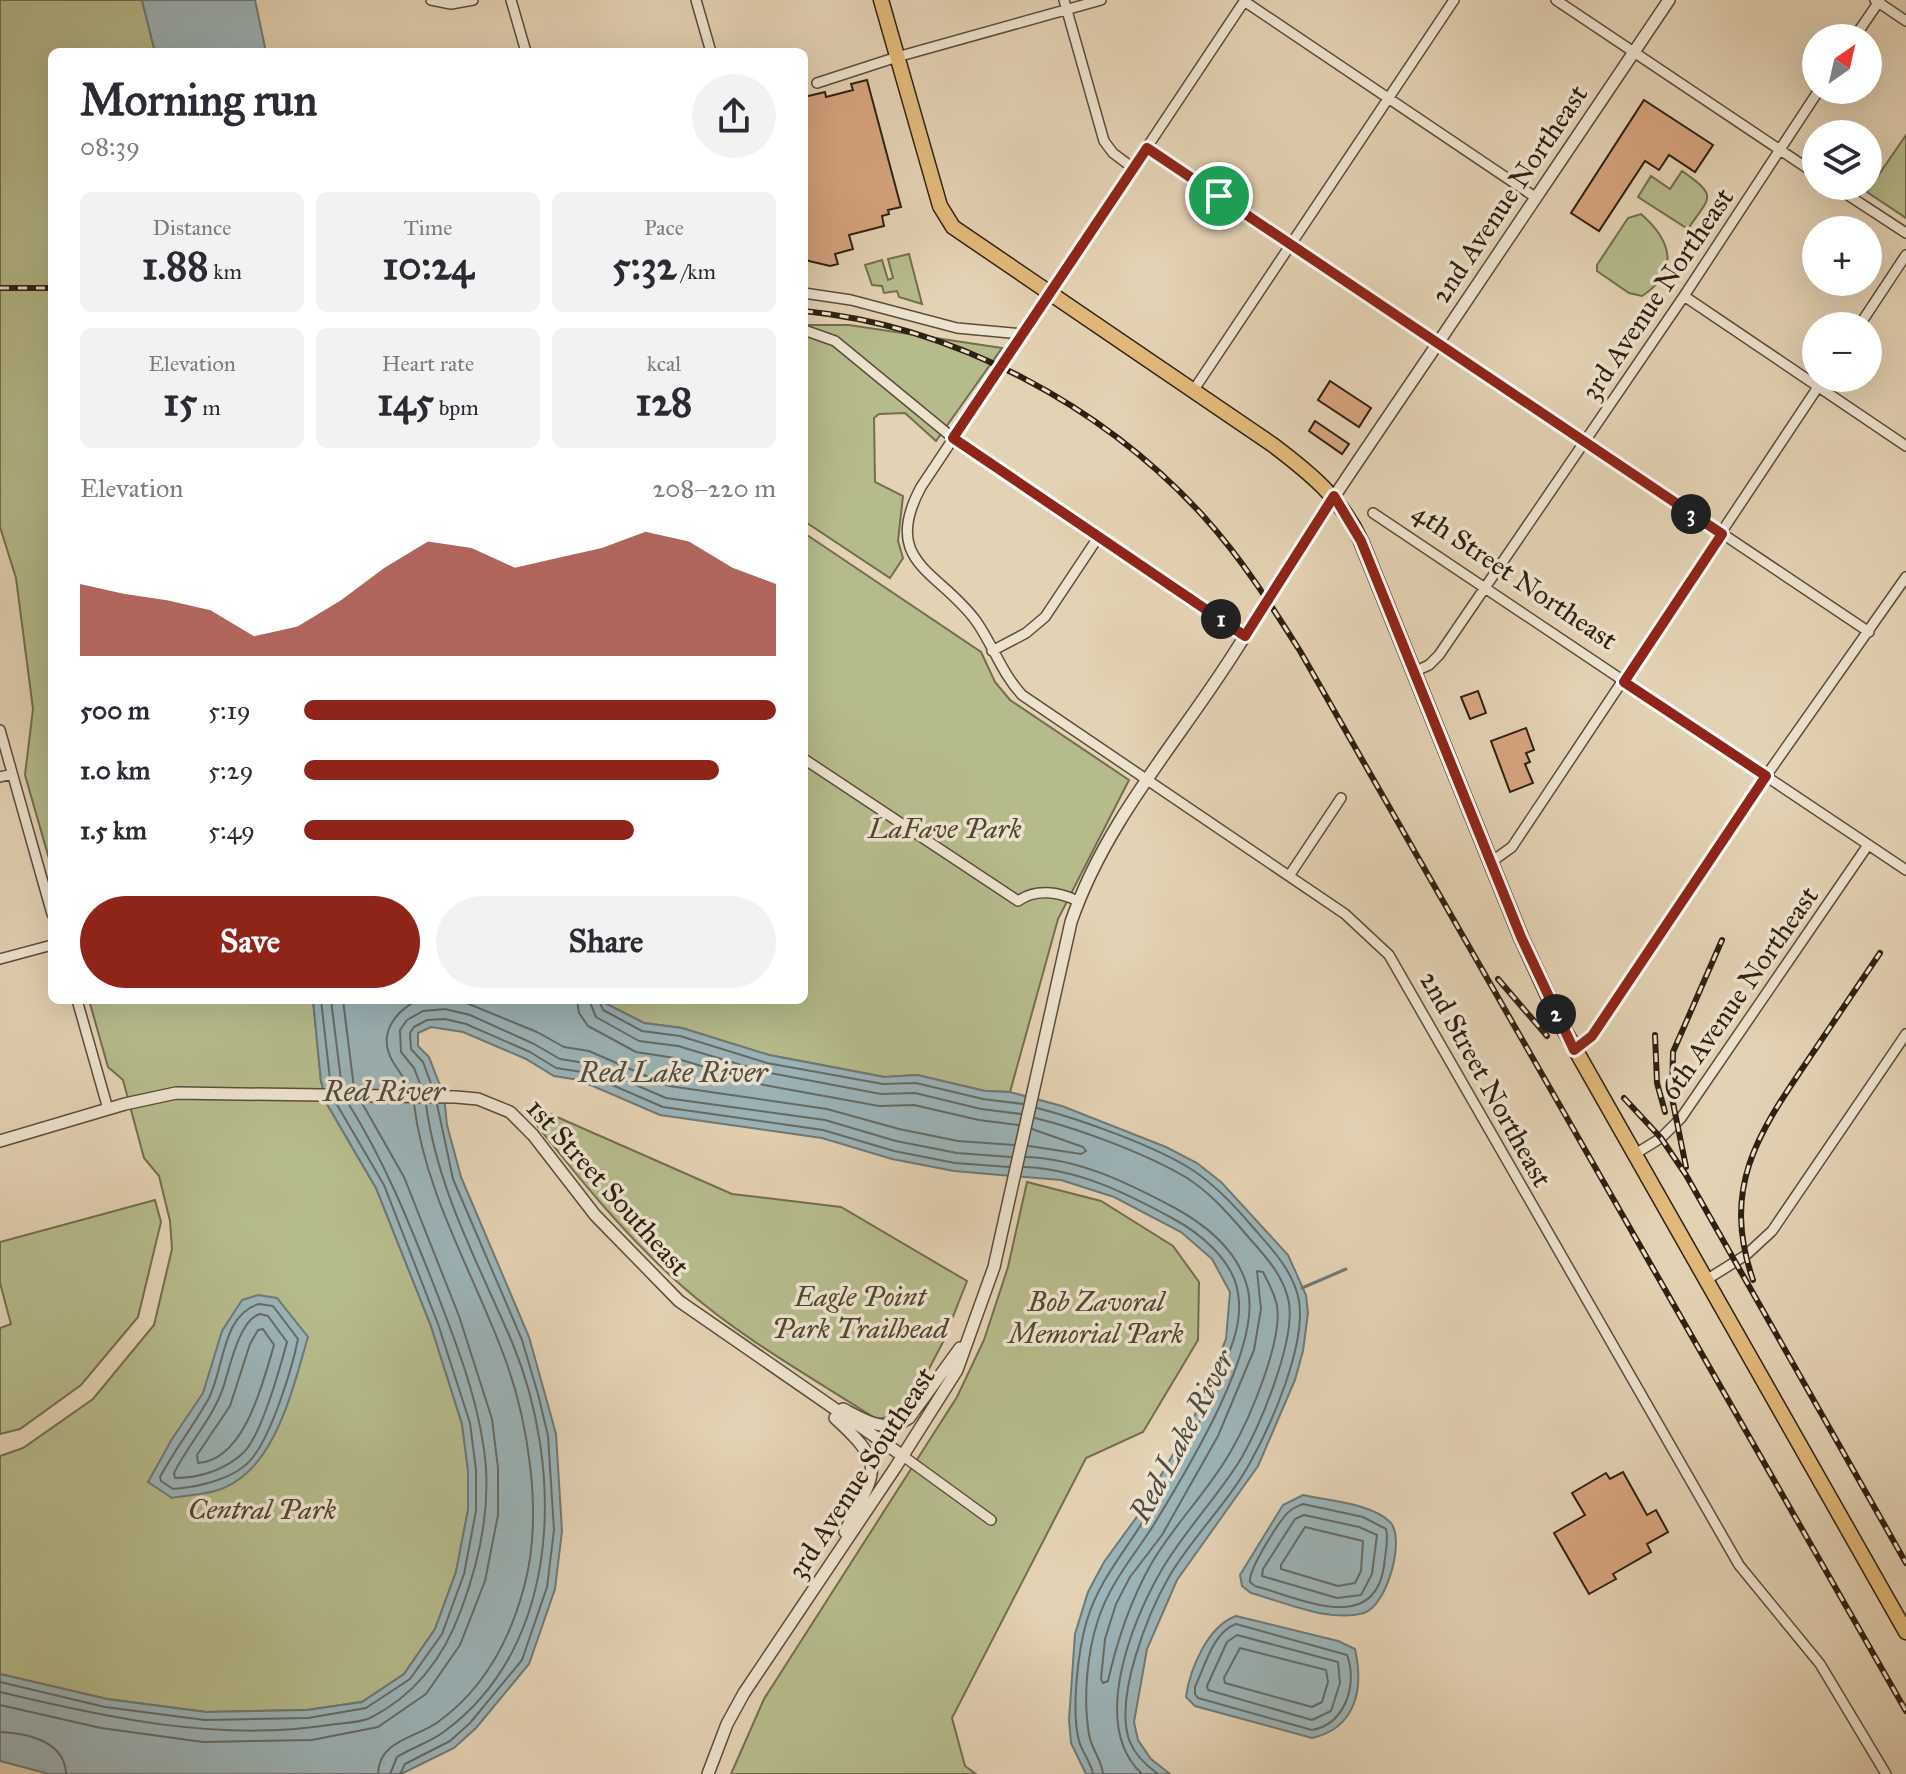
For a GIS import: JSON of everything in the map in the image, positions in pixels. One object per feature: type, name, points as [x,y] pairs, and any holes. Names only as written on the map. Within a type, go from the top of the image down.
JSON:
[{"type":"main road","points":[[881,0],[946,217],[963,236],[1273,445],[1334,496],[1357,532],[1491,862],[1544,988],[1574,1050],[1906,1632]]},
{"type":"street","points":[[431,0],[451,4],[473,0]]},
{"type":"street","points":[[511,0],[525,48]]},
{"type":"street","points":[[696,0],[710,48]]},
{"type":"street","points":[[817,83],[1065,5],[1101,0]]},
{"type":"street","points":[[1193,391],[1454,0]]},
{"type":"street","points":[[1556,0],[1802,165]]},
{"type":"street","name":"2nd Avenue Northeast","points":[[1067,946],[1078,901],[1105,844],[1245,636],[1334,496],[1669,0]]},
{"type":"street","points":[[953,438],[1244,1],[1535,197]]},
{"type":"street","points":[[1863,24],[1878,1],[1906,21]]},
{"type":"street","points":[[1065,5],[1104,141],[1113,153],[1133,168]]},
{"type":"street","name":"3rd Avenue Northeast","points":[[1414,672],[1429,665],[1439,655],[1684,296],[1810,104]]},
{"type":"street","points":[[1147,148],[1869,632]]},
{"type":"street","points":[[1855,200],[1906,233]]},
{"type":"street","points":[[1868,312],[1906,255]]},
{"type":"street","points":[[808,294],[851,300],[957,328],[1022,334]]},
{"type":"street","points":[[1684,296],[1802,370]]},
{"type":"street","points":[[808,331],[832,340],[850,352],[953,438],[1245,636]]},
{"type":"street","points":[[1491,862],[1512,847],[1814,392]]},
{"type":"street","points":[[1834,392],[1906,446]]},
{"type":"street","name":"2nd Street Northeast","points":[[953,438],[914,500],[909,537],[919,565],[969,612],[1022,695],[1361,926],[1389,955],[1739,1565],[1820,1664],[1886,1774]]},
{"type":"street","name":"4th Street Northeast","points":[[1373,513],[1906,870]]},
{"type":"street","points":[[992,651],[1026,633],[1045,617],[1099,536]]},
{"type":"street","points":[[1574,1050],[1592,1036],[1766,776],[1906,577]]},
{"type":"street","points":[[0,730],[48,900]]},
{"type":"street","points":[[808,762],[1018,901],[1027,895],[1046,893],[1078,901]]},
{"type":"street","points":[[0,777],[12,774]]},
{"type":"street","points":[[1289,876],[1341,798]]},
{"type":"street","name":"6th Avenue Northeast","points":[[1635,1154],[1661,1138],[1681,1118],[1868,845]]},
{"type":"street","points":[[0,959],[48,946]]},
{"type":"street","name":"3rd Avenue Southeast","points":[[708,1774],[727,1724],[744,1693],[903,1456],[973,1332],[994,1267],[1067,946]]},
{"type":"street","points":[[78,1004],[108,1109]]},
{"type":"street","points":[[1706,1280],[1746,1255],[1772,1231],[1906,1034]]},
{"type":"street","name":"1st Street Southeast","points":[[0,1141],[108,1109],[176,1093],[478,1099],[510,1112],[595,1215],[679,1301],[991,1520]]},
{"type":"street","points":[[805,1390],[886,1427],[909,1418],[945,1380]]},
{"type":"street","points":[[805,1390],[858,1438],[873,1462],[872,1475],[828,1567]]},
{"type":"green space","points":[[0,0],[142,0],[154,48],[48,48],[48,855],[25,775],[33,709],[16,578],[0,527]]},
{"type":"green space","points":[[1906,135],[1906,218],[1879,200],[1882,200],[1882,170]]},
{"type":"green space","points":[[1682,171],[1702,187],[1707,198],[1688,229],[1638,197],[1651,176],[1670,189]]},
{"type":"green space","points":[[1641,214],[1660,235],[1667,256],[1667,266],[1662,276],[1642,296],[1629,293],[1597,271],[1597,265],[1628,218]]},
{"type":"green space","points":[[909,254],[922,304],[899,297],[897,291],[884,293],[882,286],[872,285],[865,265],[882,260],[888,280],[893,278],[888,259]]},
{"type":"green space","points":[[808,325],[849,325],[1002,348],[936,441],[905,413],[879,414],[874,418],[875,482],[903,496],[898,541],[903,558],[890,578],[808,524]]},
{"type":"green space","name":"LaFave Park","points":[[808,536],[981,652],[995,682],[1010,700],[1129,780],[1058,919],[1010,1092],[985,1091],[917,1075],[885,1077],[769,1055],[682,1028],[644,1023],[607,1004],[808,1004]]},
{"type":"green space","name":"Central Park","points":[[90,1004],[313,1004],[321,1081],[327,1104],[376,1188],[431,1326],[462,1424],[468,1470],[468,1510],[456,1572],[435,1629],[404,1674],[362,1702],[307,1710],[206,1712],[107,1699],[0,1674],[0,1456],[23,1448],[93,1399],[154,1325],[172,1249],[170,1221],[159,1176],[144,1158],[123,1080],[108,1067]]},
{"type":"green space","name":"Eagle Point Park Trailhead","points":[[548,1113],[732,1194],[841,1207],[967,1281],[943,1342],[910,1405],[897,1416],[876,1419],[705,1306],[622,1227],[531,1118]]},
{"type":"green space","name":"Bob Zavoral Memorial Park","points":[[1027,1182],[1101,1201],[1173,1246],[1199,1282],[1198,1340],[1143,1432],[1086,1458],[952,1718],[965,1766],[976,1774],[731,1774],[764,1699],[957,1397],[984,1340],[1008,1267]]},
{"type":"green space","points":[[155,1200],[161,1222],[138,1317],[81,1385],[20,1429],[0,1434],[0,1328],[11,1324],[0,1283],[0,1242]]},
{"type":"water","points":[[142,0],[255,0],[265,48],[154,48]]},
{"type":"water","points":[[313,1004],[607,1004],[644,1023],[682,1028],[769,1055],[884,1077],[917,1075],[985,1091],[1010,1092],[1062,1106],[1166,1147],[1197,1163],[1221,1182],[1288,1255],[1306,1295],[1308,1313],[1295,1380],[1258,1466],[1177,1580],[1147,1649],[1134,1722],[1138,1740],[1151,1759],[1170,1774],[1086,1774],[1071,1743],[1069,1720],[1075,1634],[1088,1592],[1192,1422],[1226,1339],[1230,1292],[1212,1259],[1181,1232],[1114,1197],[1061,1180],[954,1171],[892,1159],[822,1138],[660,1115],[579,1080],[554,1076],[526,1059],[463,1032],[431,1027],[418,1033],[418,1046],[429,1057],[444,1096],[447,1125],[461,1177],[529,1337],[556,1434],[562,1531],[555,1589],[529,1664],[476,1728],[454,1748],[401,1774],[49,1774],[0,1761],[0,1674],[107,1699],[206,1712],[307,1710],[362,1702],[404,1674],[435,1629],[456,1572],[468,1510],[468,1470],[462,1424],[431,1326],[376,1188],[327,1104],[321,1081]]},
{"type":"water","points":[[258,1295],[277,1298],[308,1337],[278,1428],[253,1467],[236,1482],[215,1491],[172,1498],[148,1482],[203,1393],[222,1331],[242,1300]]},
{"type":"water","points":[[1303,1495],[1372,1511],[1390,1522],[1396,1542],[1392,1571],[1380,1598],[1364,1613],[1322,1613],[1251,1593],[1242,1586],[1240,1575],[1283,1505]]},
{"type":"water","points":[[1236,1616],[1338,1641],[1355,1649],[1357,1692],[1353,1705],[1339,1726],[1312,1738],[1195,1706],[1186,1697],[1202,1649],[1217,1629]]},
{"type":"building","points":[[867,80],[901,207],[888,210],[889,214],[882,216],[884,226],[849,235],[853,249],[835,254],[838,264],[830,266],[808,260],[808,96],[825,92],[826,97],[853,90],[851,84]]},
{"type":"building","points":[[1644,100],[1713,145],[1695,172],[1669,155],[1659,170],[1645,161],[1599,231],[1571,213]]},
{"type":"building","points":[[1330,381],[1371,408],[1359,427],[1318,400]]},
{"type":"building","points":[[1315,421],[1349,444],[1342,454],[1309,431]]},
{"type":"building","points":[[1478,691],[1486,713],[1470,719],[1461,697]]},
{"type":"building","points":[[1526,728],[1534,750],[1526,753],[1530,762],[1525,764],[1533,783],[1510,792],[1491,741]]},
{"type":"building","points":[[1623,1472],[1647,1515],[1656,1510],[1668,1532],[1647,1544],[1651,1552],[1613,1574],[1616,1579],[1589,1594],[1554,1533],[1585,1515],[1572,1493],[1606,1473],[1610,1479]]},
{"type":"waterway","points":[[1302,1288],[1346,1269]]},
{"type":"railway","points":[[0,288],[48,288]]},
{"type":"railway","points":[[808,312],[916,334],[971,354],[1023,378],[1074,407],[1121,441],[1165,478],[1205,518],[1231,550],[1300,651],[1906,1711]]},
{"type":"railway","points":[[1686,1167],[1672,1098],[1673,1052],[1722,940]]},
{"type":"railway","points":[[1753,1280],[1744,1247],[1741,1217],[1743,1189],[1750,1163],[1760,1138],[1790,1087],[1880,953]]},
{"type":"railway","points":[[1498,979],[1547,1036]]},
{"type":"railway","points":[[1655,1035],[1657,1083],[1665,1112]]},
{"type":"railway","points":[[1624,1098],[1661,1138],[1686,1175],[1906,1563]]},
{"type":"route","points":[[1147,148],[1219,196],[1722,534],[1624,682],[1766,776],[1592,1036],[1574,1050],[1521,937],[1361,541],[1334,496],[1245,636],[953,438],[1147,148]]},
{"type":"water label","name":"Red Lake River","points":[[673,1072]]},
{"type":"water label","name":"Red River","points":[[384,1091]]},
{"type":"water label","name":"Red Lake River","points":[[1182,1436]]}]
